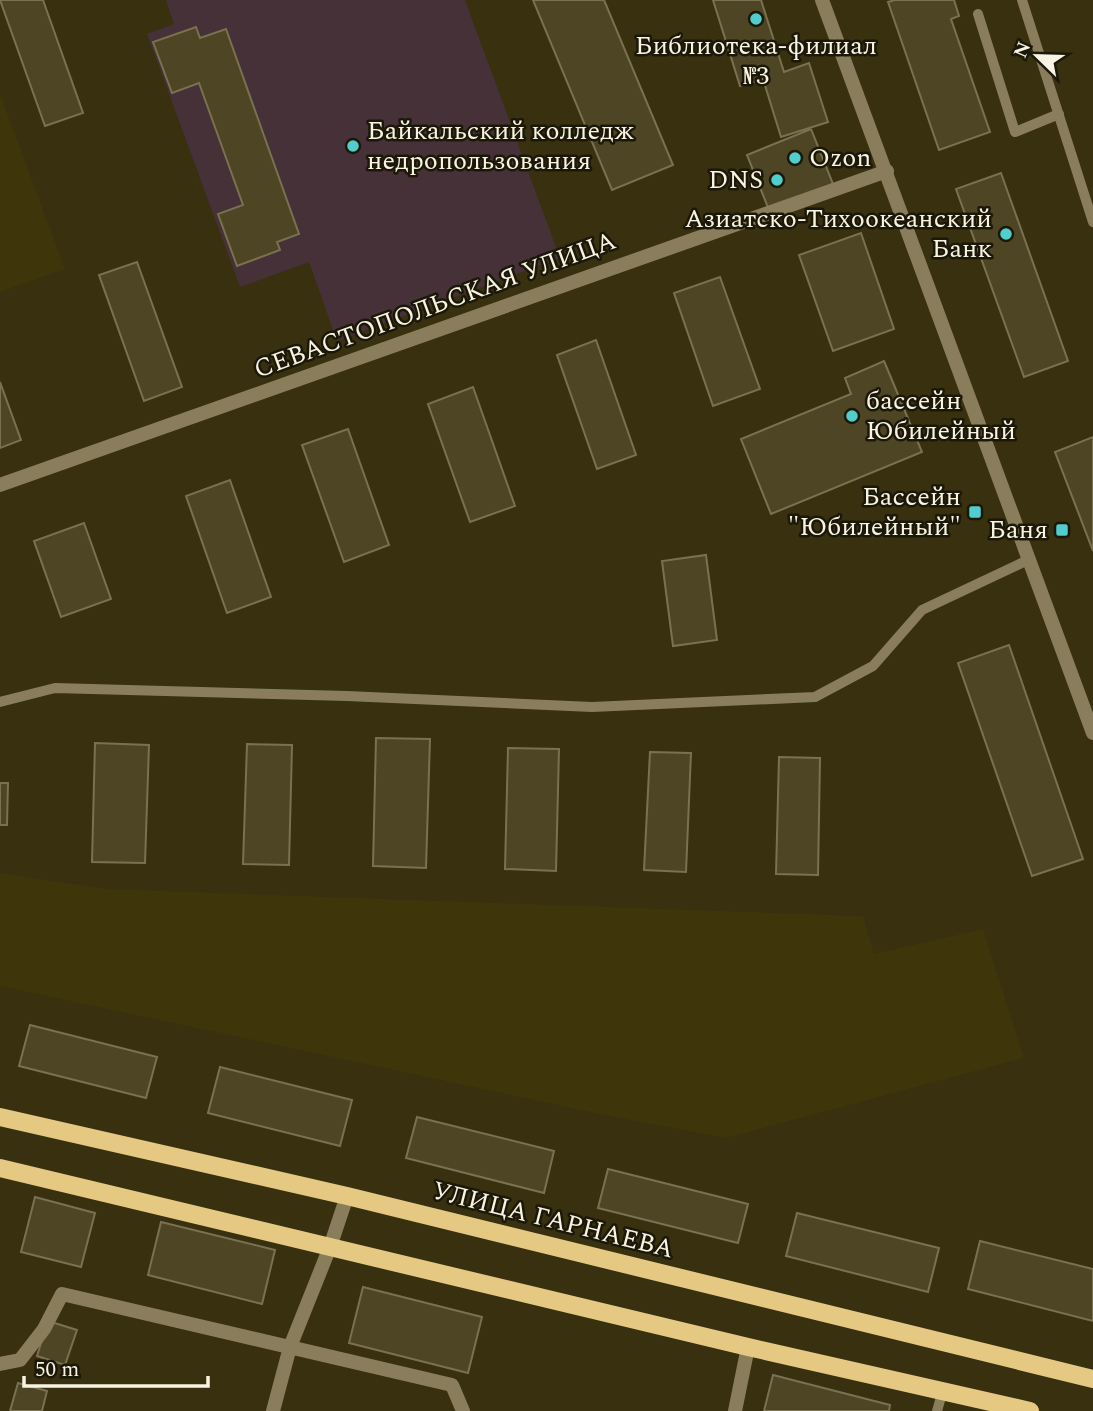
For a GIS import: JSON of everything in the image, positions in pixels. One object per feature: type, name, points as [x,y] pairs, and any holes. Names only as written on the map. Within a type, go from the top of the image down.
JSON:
[{"type":"main road","name":"УЛИЦА ГАРНАЕВА","points":[[0,1116],[346,1196],[1093,1379]]},
{"type":"main road","points":[[0,1168],[748,1347],[1030,1411]]},
{"type":"street","points":[[822,0],[1093,733]]},
{"type":"street","name":"СЕВАСТОПОЛЬСКАЯ УЛИЦА","points":[[0,485],[887,171]]},
{"type":"street","points":[[273,1411],[290,1347],[330,1247],[346,1196]]},
{"type":"street","points":[[0,1364],[20,1360],[44,1329],[62,1294],[452,1385],[463,1411]]},
{"type":"street","points":[[735,1411],[748,1347]]},
{"type":"lane","points":[[1022,0],[1093,222]]},
{"type":"lane","points":[[978,14],[1015,132],[1059,114]]},
{"type":"lane","points":[[0,702],[55,688],[592,706],[815,697],[873,666],[922,610],[1030,559]]},
{"type":"lane","points":[[937,1411],[943,1390]]},
{"type":"shaded area","name":"Байкальский колледж недропользования","points":[[166,0],[465,0],[560,258],[337,341],[309,262],[240,287],[147,34],[174,24]]},
{"type":"shaded area","points":[[0,94],[65,269],[0,292]]},
{"type":"shaded area","points":[[0,873],[107,889],[863,916],[874,954],[983,929],[1024,1058],[726,1138],[614,1117],[0,986]]},
{"type":"building","points":[[0,0],[43,0],[83,113],[45,126]]},
{"type":"building","points":[[533,0],[604,0],[673,165],[612,190]]},
{"type":"building","points":[[713,0],[761,0],[784,72],[809,63],[828,122],[781,137],[763,79],[740,86]]},
{"type":"building","points":[[954,0],[959,16],[951,19],[990,132],[939,150],[888,2]]},
{"type":"building","points":[[196,27],[200,38],[226,29],[299,234],[277,242],[280,250],[237,266],[218,214],[243,205],[199,83],[172,93],[153,42]]},
{"type":"building","points":[[811,129],[833,184],[769,210],[747,155]]},
{"type":"building","points":[[1001,173],[1068,361],[1024,377],[956,189]]},
{"type":"building","points":[[861,233],[894,329],[833,351],[799,255]]},
{"type":"building","points":[[137,262],[182,387],[144,401],[99,275]]},
{"type":"building","points":[[720,277],[760,389],[713,406],[674,293]]},
{"type":"building","points":[[596,340],[636,455],[597,469],[557,355]]},
{"type":"building","name":"бассейн Юбилейный","points":[[884,361],[922,452],[771,514],[741,439],[851,394],[845,378]]},
{"type":"building","points":[[0,382],[21,440],[0,448]]},
{"type":"building","points":[[473,387],[515,506],[470,522],[428,404]]},
{"type":"building","points":[[348,429],[389,545],[344,562],[302,445]]},
{"type":"building","points":[[1093,437],[1093,551],[1055,452]]},
{"type":"building","points":[[230,480],[271,597],[227,613],[186,496]]},
{"type":"building","points":[[84,523],[111,599],[61,617],[34,541]]},
{"type":"building","points":[[706,555],[717,640],[673,646],[662,561]]},
{"type":"building","points":[[1009,645],[1083,859],[1032,876],[958,663]]},
{"type":"building","points":[[376,738],[430,739],[426,868],[373,866]]},
{"type":"building","points":[[95,743],[149,745],[145,863],[92,862]]},
{"type":"building","points":[[247,744],[292,745],[289,865],[243,864]]},
{"type":"building","points":[[508,748],[559,749],[556,871],[505,869]]},
{"type":"building","points":[[650,752],[691,753],[686,872],[644,870]]},
{"type":"building","points":[[779,757],[820,758],[818,875],[776,874]]},
{"type":"building","points":[[0,783],[8,783],[7,825],[0,825]]},
{"type":"building","points":[[30,1025],[157,1057],[146,1098],[19,1066]]},
{"type":"building","points":[[220,1067],[352,1100],[340,1146],[208,1113]]},
{"type":"building","points":[[417,1117],[554,1151],[544,1193],[406,1158]]},
{"type":"building","points":[[608,1169],[748,1204],[738,1243],[598,1208]]},
{"type":"building","points":[[35,1197],[95,1213],[81,1267],[21,1252]]},
{"type":"building","points":[[797,1213],[939,1248],[928,1292],[786,1256]]},
{"type":"building","points":[[161,1222],[275,1250],[262,1304],[148,1275]]},
{"type":"building","points":[[980,1241],[1093,1269],[1093,1321],[968,1289]]},
{"type":"building","points":[[363,1287],[482,1317],[468,1373],[349,1343]]},
{"type":"building","points":[[48,1321],[77,1330],[65,1365],[37,1356]]},
{"type":"building","points":[[773,1375],[890,1405],[889,1411],[764,1411]]},
{"type":"building","points":[[18,1383],[47,1391],[42,1411],[10,1411]]},
{"type":"place","name":"Библиотека-филиал №3","points":[[756,19]]},
{"type":"place","name":"Байкальский колледж недропользования","points":[[353,146]]},
{"type":"place","name":"Ozon","points":[[795,158]]},
{"type":"place","name":"DNS","points":[[777,180]]},
{"type":"place","name":"Азиатско-Тихоокеанский Банк","points":[[1006,234]]},
{"type":"place","name":"бассейн Юбилейный","points":[[852,416]]},
{"type":"place","name":"Бассейн \"Юбилейный\"","points":[[975,512]]},
{"type":"place","name":"Баня","points":[[1062,530]]}]
